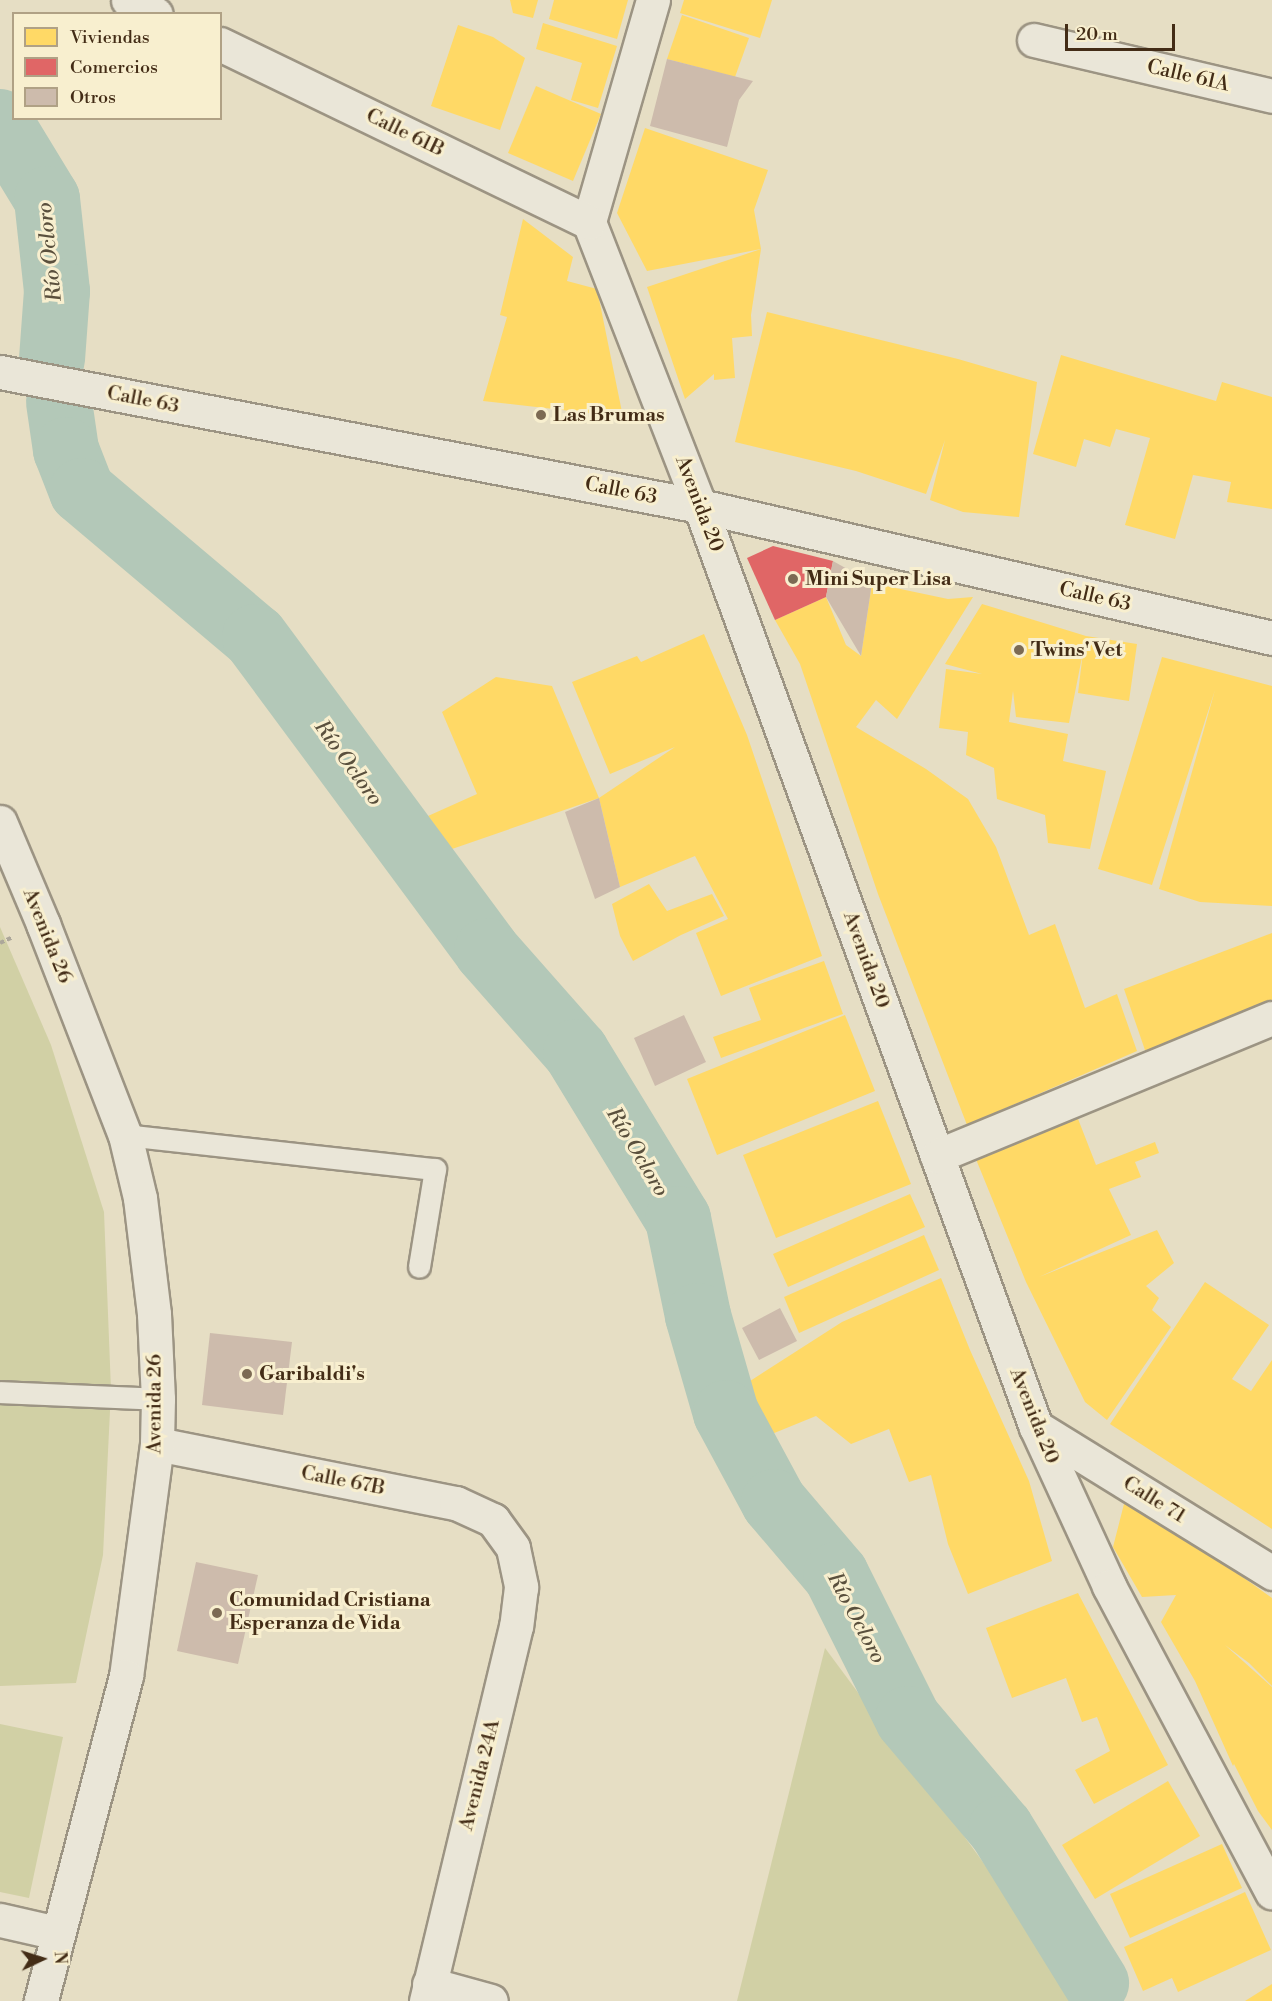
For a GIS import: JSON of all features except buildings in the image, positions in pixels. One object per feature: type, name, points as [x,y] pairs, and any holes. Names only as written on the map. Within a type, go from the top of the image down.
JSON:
[{"type":"street","points":[[129,0],[152,12]]},
{"type":"street","points":[[589,222],[653,0]]},
{"type":"street","name":"Calle 61A","points":[[1035,40],[1272,96]]},
{"type":"street","name":"Calle 61B","points":[[222,45],[589,222]]},
{"type":"street","name":"Avenida 20","points":[[589,222],[700,506],[1036,1427],[1109,1586],[1272,1892]]},
{"type":"street","name":"Calle 63","points":[[0,372],[700,506],[1272,638]]},
{"type":"street","name":"Avenida 26","points":[[0,822],[44,924],[125,1135],[140,1198],[154,1314],[158,1399],[158,1444],[126,1676],[41,2001]]},
{"type":"street","points":[[937,1156],[1272,1018]]},
{"type":"street","name":"Calle 71","points":[[1036,1427],[1272,1573]]},
{"type":"street","name":"Calle 67B","points":[[158,1444],[456,1503],[493,1520],[513,1548]]},
{"type":"street","name":"Avenida 24A","points":[[427,1993],[516,1626],[521,1587],[513,1548]]},
{"type":"street","points":[[0,1920],[57,1934]]},
{"type":"street","points":[[427,1993],[491,2001]]},
{"type":"lane","points":[[125,1135],[435,1169],[419,1267]]},
{"type":"lane","points":[[0,1392],[158,1399]]},
{"type":"green space","points":[[0,927],[51,1045],[104,1212],[111,1390],[103,1555],[76,1683],[0,1686]]},
{"type":"green space","points":[[825,1648],[945,1810],[1084,2001],[737,2001]]},
{"type":"green space","points":[[0,1724],[63,1737],[29,1898],[0,1892]]},
{"type":"waterway","name":"Río Ocloro","points":[[0,122],[47,199],[57,291],[52,359]]},
{"type":"waterway","name":"Río Ocloro","points":[[59,402],[66,450],[82,491],[255,637],[487,951],[576,1052],[678,1219],[698,1316],[726,1413],[774,1502],[836,1575],[908,1719],[1001,1829],[1096,1983]]},
{"type":"place","name":"Las Brumas","points":[[541,415]]},
{"type":"place","name":"Mini Super Lisa","points":[[793,579]]},
{"type":"place","name":"Twins' Vet","points":[[1019,650]]},
{"type":"place","name":"Garibaldi's","points":[[247,1374]]},
{"type":"place","name":"Comunidad Cristiana Esperanza de Vida","points":[[217,1613]]}]
